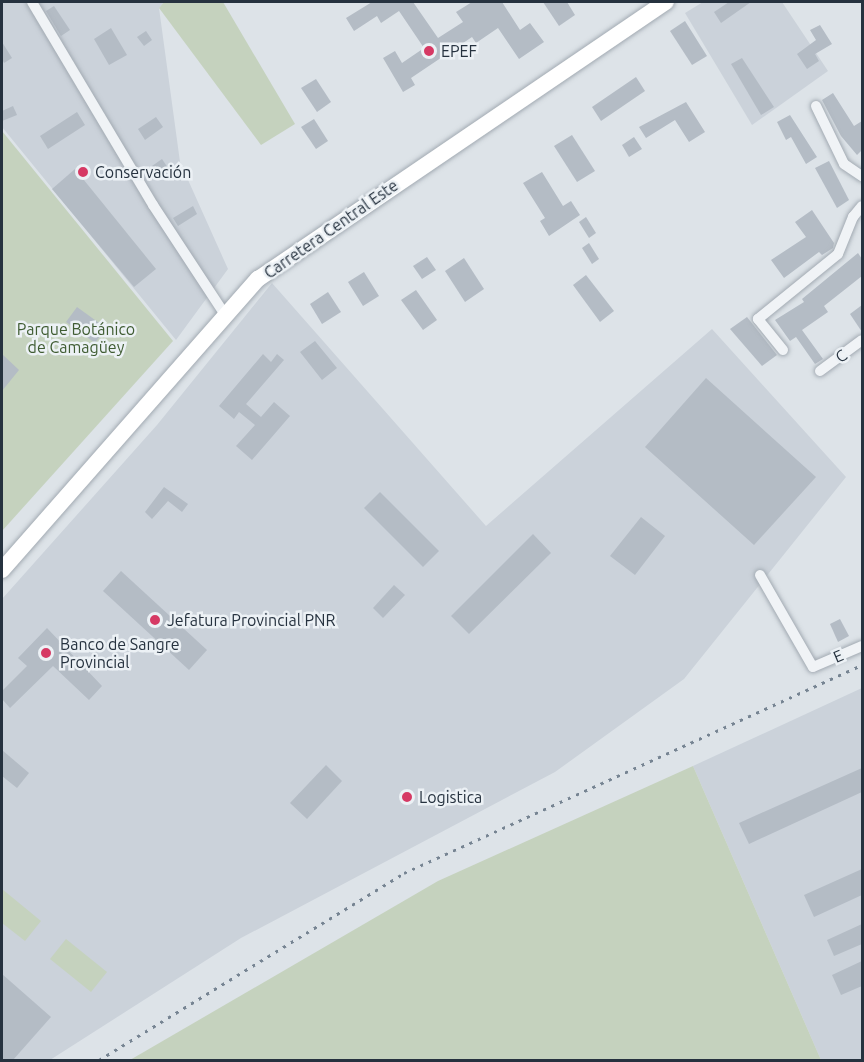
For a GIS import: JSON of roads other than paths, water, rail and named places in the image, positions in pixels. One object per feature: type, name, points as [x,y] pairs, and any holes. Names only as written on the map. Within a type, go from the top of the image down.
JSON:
[{"type":"main road","name":"Carretera Central Este","points":[[2,570],[258,279],[666,2]]},
{"type":"street","points":[[32,2],[147,194],[226,316]]},
{"type":"street","points":[[816,106],[844,164],[862,176]]},
{"type":"street","points":[[783,350],[758,319],[838,254],[853,217],[862,206]]},
{"type":"street","name":"C","points":[[820,371],[862,340]]},
{"type":"street","name":"E","points":[[760,575],[813,667],[862,646]]},
{"type":"railway","points":[[99,1060],[404,873],[862,665]]},
{"type":"place","name":"EPEF","points":[[429,51]]},
{"type":"place","name":"Conservación","points":[[83,172]]},
{"type":"place","name":"Jefatura Provincial PNR","points":[[155,620]]},
{"type":"place","name":"Banco de Sangre Provincial","points":[[46,653]]},
{"type":"place","name":"Logistica","points":[[407,797]]},
{"type":"park label","name":"Parque Botánico de Camagüey","points":[[76,338]]}]
